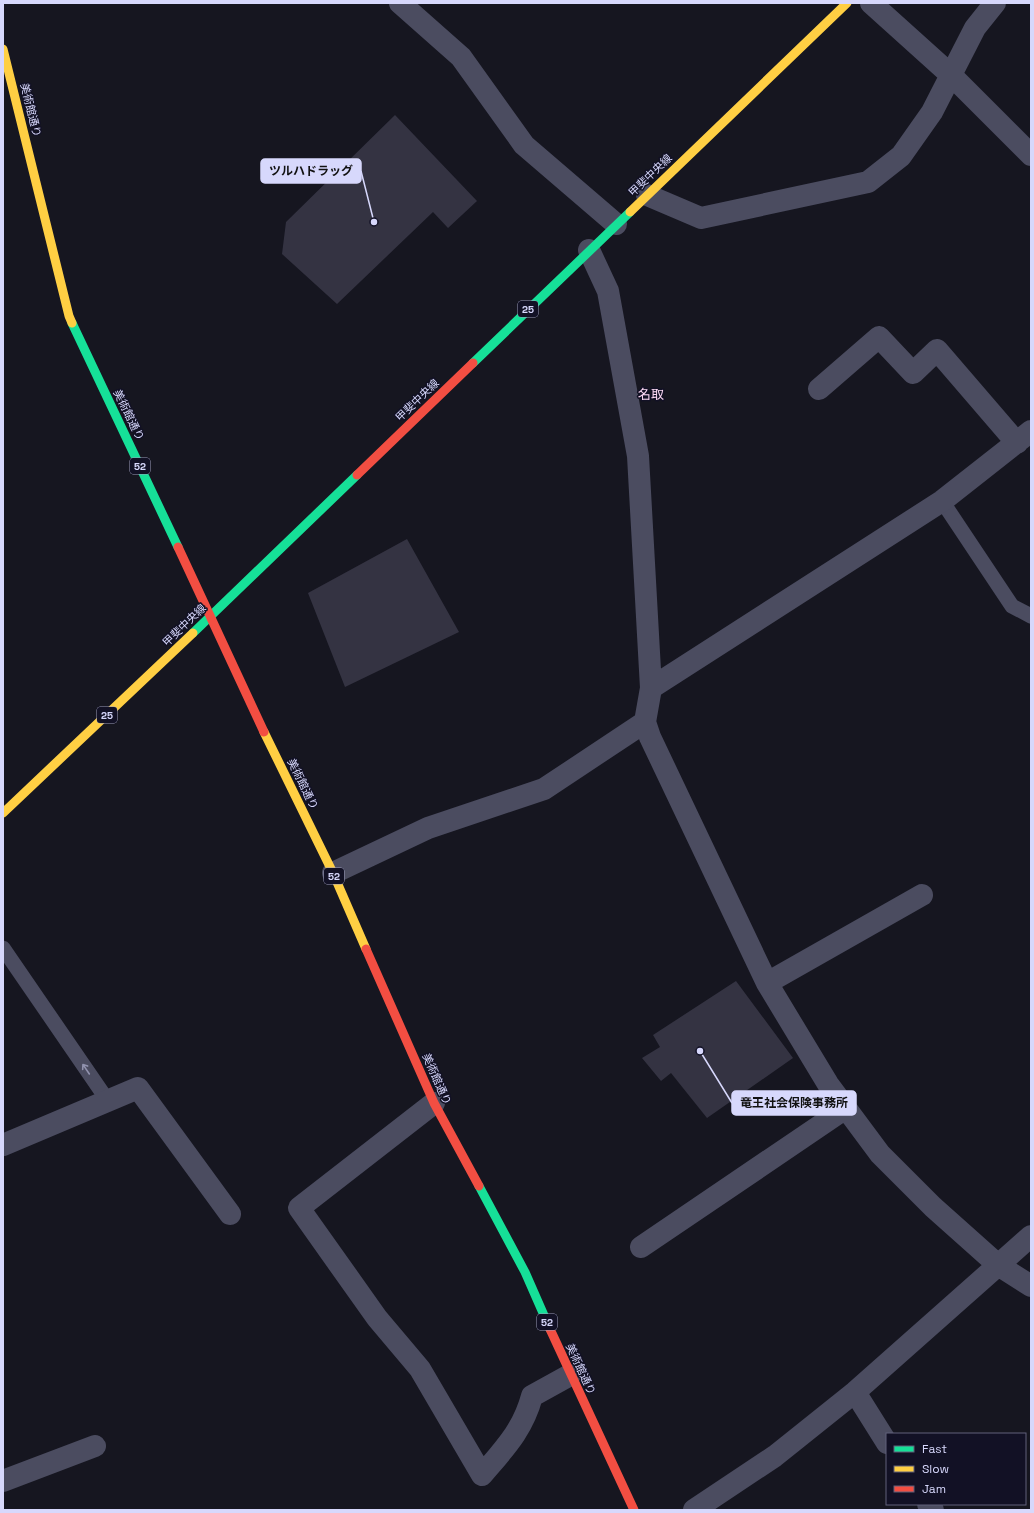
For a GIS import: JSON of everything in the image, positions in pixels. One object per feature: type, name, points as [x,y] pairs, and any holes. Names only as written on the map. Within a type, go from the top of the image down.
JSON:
[{"type":"main road","name":"甲斐中央線","points":[[3,813],[211,616],[589,250],[847,3]]},
{"type":"main road","name":"美術館通り","points":[[3,49],[70,316],[211,616],[248,700],[333,873],[434,1104],[525,1272],[570,1375],[634,1510]]},
{"type":"street","points":[[400,3],[461,57],[524,145],[616,224]]},
{"type":"street","points":[[871,3],[952,76],[1031,155]]},
{"type":"street","points":[[647,195],[701,218],[868,182],[901,156],[932,112],[952,76],[975,28],[995,3]]},
{"type":"street","points":[[589,250],[608,291],[638,456],[651,688],[645,722],[650,737],[767,983],[828,1084],[880,1154],[933,1207],[998,1265],[1031,1286]]},
{"type":"street","points":[[651,688],[942,501],[1024,437],[937,350],[913,373],[879,336],[819,389]]},
{"type":"street","points":[[333,873],[428,828],[544,789],[645,722]]},
{"type":"street","points":[[767,983],[922,895]]},
{"type":"street","points":[[3,1145],[138,1088],[230,1214]]},
{"type":"street","points":[[434,1104],[299,1208],[377,1318],[420,1370],[482,1475],[510,1442],[527,1415],[532,1396],[570,1375]]},
{"type":"street","points":[[641,1247],[846,1108]]},
{"type":"street","points":[[694,1510],[774,1456],[855,1392],[1031,1236]]},
{"type":"street","points":[[855,1392],[886,1441]]},
{"type":"street","points":[[3,1480],[95,1446]]},
{"type":"lane","points":[[942,501],[1012,606],[1031,616]]},
{"type":"lane","points":[[3,948],[108,1101]]},
{"type":"building","points":[[395,115],[477,201],[448,228],[433,212],[337,304],[282,254],[286,222]]},
{"type":"building","points":[[407,539],[459,632],[345,687],[308,593]]},
{"type":"building","points":[[736,981],[793,1058],[707,1118],[671,1073],[661,1081],[642,1058],[660,1047],[653,1035]]},
{"type":"traffic: fast","points":[[473,363],[630,212]]},
{"type":"traffic: fast","points":[[72,323],[178,547]]},
{"type":"traffic: fast","points":[[193,633],[357,475]]},
{"type":"traffic: fast","points":[[479,1186],[525,1272],[550,1329]]},
{"type":"traffic: slow","points":[[630,212],[847,3]]},
{"type":"traffic: slow","points":[[3,49],[72,323]]},
{"type":"traffic: slow","points":[[3,813],[193,633]]},
{"type":"traffic: slow","points":[[264,732],[333,873],[366,949]]},
{"type":"traffic: jam","points":[[357,475],[473,363]]},
{"type":"traffic: jam","points":[[178,547],[264,732]]},
{"type":"traffic: jam","points":[[366,949],[434,1103],[479,1186]]},
{"type":"traffic: jam","points":[[550,1329],[634,1510]]},
{"type":"place","name":"ツルハドラッグ","points":[[374,222]]},
{"type":"place","name":"竜王社会保険事務所","points":[[700,1051]]},
{"type":"district","name":"名取","points":[[651,394]]}]
